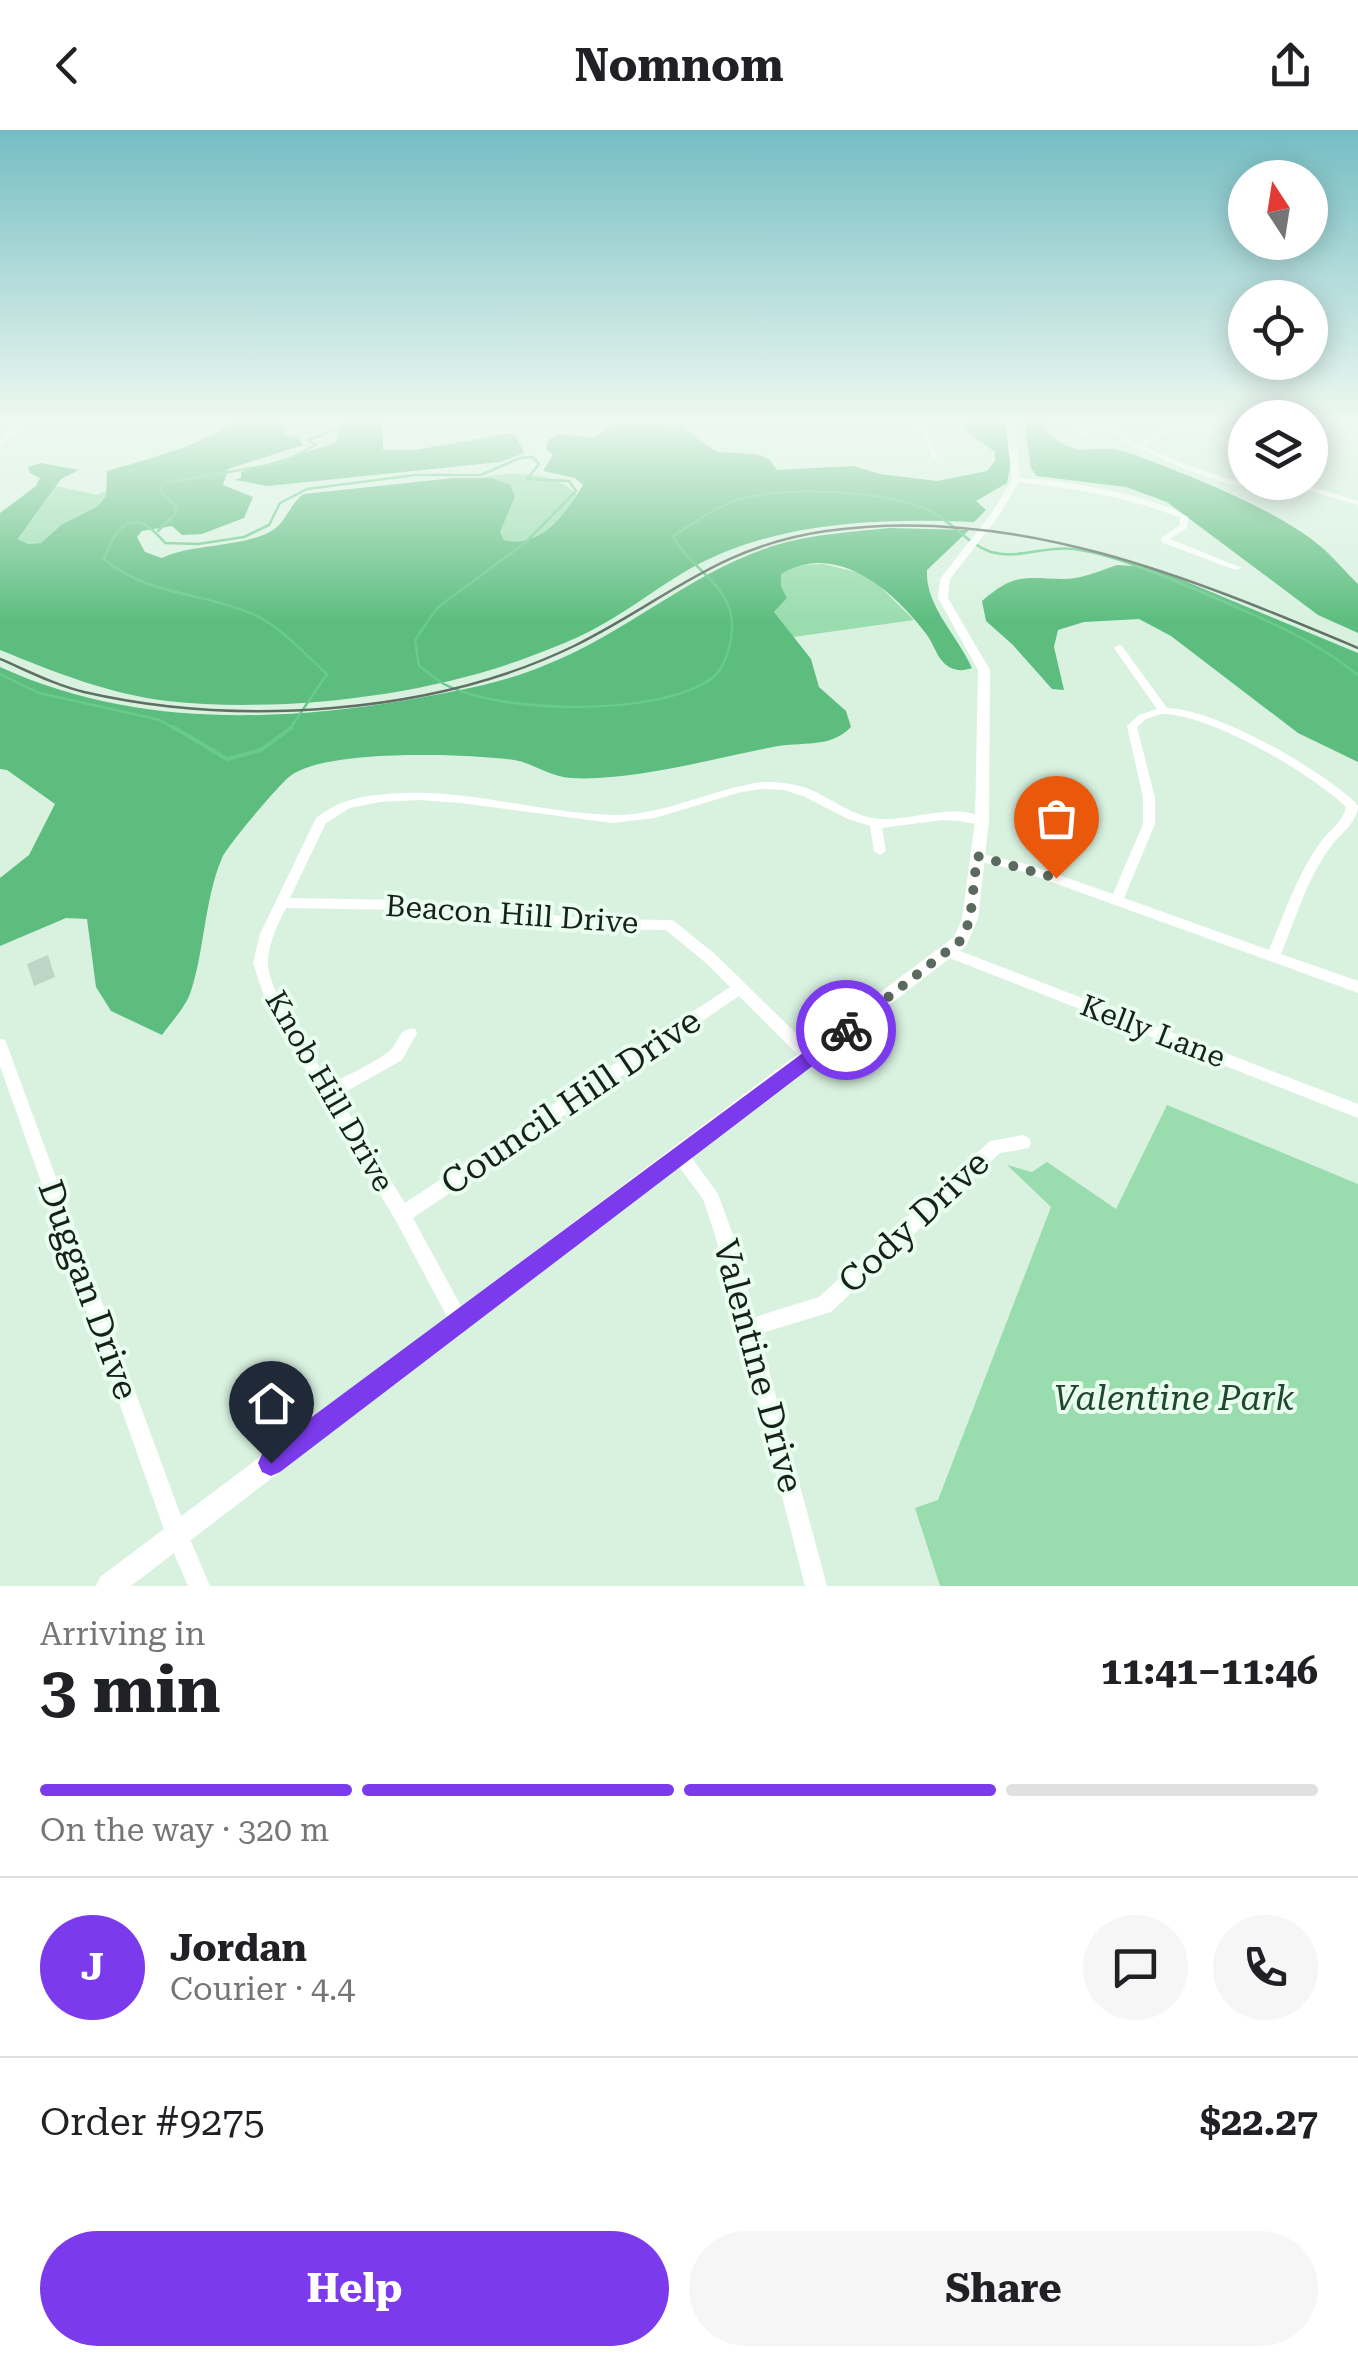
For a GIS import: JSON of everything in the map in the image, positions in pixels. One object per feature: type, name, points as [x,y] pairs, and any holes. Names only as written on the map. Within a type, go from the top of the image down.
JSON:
[{"type":"main road","points":[[109,1586],[810,1058],[966,931],[982,820],[984,670],[942,598],[945,579],[1012,486]]},
{"type":"street","points":[[1072,486],[1092,488],[1184,517],[1184,526],[1164,540],[1238,568]]},
{"type":"street","points":[[1328,494],[1358,503]]},
{"type":"street","points":[[1119,648],[1164,710]]},
{"type":"street","points":[[1117,900],[1150,824],[1149,798],[1132,726],[1146,714],[1164,710],[1186,712],[1215,723],[1329,786],[1355,807],[1348,822],[1332,836],[1318,858],[1274,954]]},
{"type":"street","name":"Knob Hill Drive","points":[[459,1319],[402,1216],[272,1001],[260,964],[281,903],[321,820],[332,810],[352,802],[459,796],[613,819],[653,814],[765,786],[787,786],[875,824],[951,816],[982,820]]},
{"type":"street","points":[[875,824],[880,851]]},
{"type":"street","points":[[977,856],[1026,868],[1358,986]]},
{"type":"street","name":"Beacon Hill Drive","points":[[281,903],[402,905],[592,924],[669,925],[686,936],[810,1058]]},
{"type":"street","name":"Kelly Lane","points":[[947,950],[1358,1111]]},
{"type":"street","name":"Council Hill Drive","points":[[402,1216],[740,988]]},
{"type":"street","points":[[329,1093],[397,1055],[410,1033]]},
{"type":"street","name":"Duggan Drive","points":[[0,1045],[177,1535],[199,1586]]},
{"type":"street","name":"Cody Drive","points":[[751,1328],[824,1305],[996,1146],[1023,1143]]},
{"type":"street","name":"Valentine Drive","points":[[680,1155],[710,1194],[751,1328],[816,1586]]},
{"type":"green space","points":[[36,486],[56,486],[18,539],[28,544],[41,543],[61,525],[98,506],[106,496],[106,486],[225,486],[253,497],[244,518],[202,534],[182,535],[172,526],[142,531],[137,537],[145,552],[162,558],[261,536],[278,526],[304,494],[379,486],[510,486],[515,497],[500,532],[504,540],[517,541],[530,539],[551,526],[582,486],[1002,486],[976,501],[986,510],[974,522],[830,526],[794,531],[726,552],[693,567],[594,629],[485,672],[349,699],[255,705],[145,698],[103,688],[0,650],[0,513]]},
{"type":"green space","points":[[56,486],[97,495],[106,491],[106,496],[98,506],[61,525],[41,543],[18,540]]},
{"type":"green space","points":[[497,486],[566,486],[577,495],[563,514],[537,536],[504,540],[500,532],[515,497]]},
{"type":"green space","points":[[1117,486],[1211,486],[1228,493],[1228,500],[1242,500],[1302,532],[1358,584],[1358,633],[1318,615],[1167,502]]},
{"type":"green space","points":[[889,528],[969,530],[927,570],[931,596],[972,668],[957,670],[945,664],[914,619],[882,588],[863,576],[823,563],[802,565],[781,574],[787,598],[774,612],[811,659],[819,687],[846,711],[851,727],[834,739],[645,773],[593,778],[563,777],[514,760],[465,756],[363,757],[307,768],[283,783],[222,858],[191,991],[162,1035],[111,1011],[96,987],[87,919],[66,918],[0,946],[0,878],[29,855],[55,804],[0,769],[0,667],[97,700],[198,714],[300,713],[402,701],[495,682],[548,664],[717,570],[776,545]]},
{"type":"green space","points":[[823,564],[868,575],[914,620],[793,637],[774,612],[787,598],[781,586],[781,573],[797,565]]},
{"type":"green space","points":[[1117,565],[1151,567],[1358,653],[1358,762],[1298,733],[1171,636],[1139,619],[1084,622],[1058,630],[1054,647],[1064,690],[1052,689],[986,621],[982,601],[1011,581],[1077,578]]},
{"type":"green space","name":"Valentine Park","points":[[1167,1105],[1358,1184],[1358,1586],[940,1586],[915,1508],[938,1500],[1051,1207],[1007,1165],[1032,1172],[1047,1162],[1116,1209]]},
{"type":"building","points":[[48,955],[55,977],[34,986],[27,964]]},
{"type":"waterway","points":[[158,531],[176,513],[176,507],[160,491],[163,486]]},
{"type":"waterway","points":[[290,728],[327,674],[280,631],[229,605],[138,580],[104,559],[116,535],[129,523],[145,525],[165,543],[198,544],[244,537],[269,525],[280,503],[307,489],[331,486]]},
{"type":"waterway","points":[[572,486],[576,491],[526,542],[437,608],[415,640],[419,666],[437,680],[469,694],[540,706],[619,705],[688,691],[712,678],[721,667],[730,645],[732,622],[724,597],[673,536],[740,499],[808,491],[861,494],[909,503],[937,514],[991,552],[1074,549],[1124,562],[1284,629],[1358,675]]},
{"type":"waterway","points":[[0,674],[39,693],[160,720],[177,730]]},
{"type":"waterway","points":[[173,727],[227,759],[261,750],[290,728]]},
{"type":"railway","points":[[0,659],[73,689],[143,703],[268,711],[397,700],[459,687],[574,646],[694,577],[753,549],[826,531],[896,525],[965,528],[1032,537],[1099,553],[1230,596],[1358,648]]},
{"type":"way so far","points":[[846,1030],[960,941],[970,920],[977,856],[1056,878]]},
{"type":"route","points":[[271,1463],[846,1030]]}]
